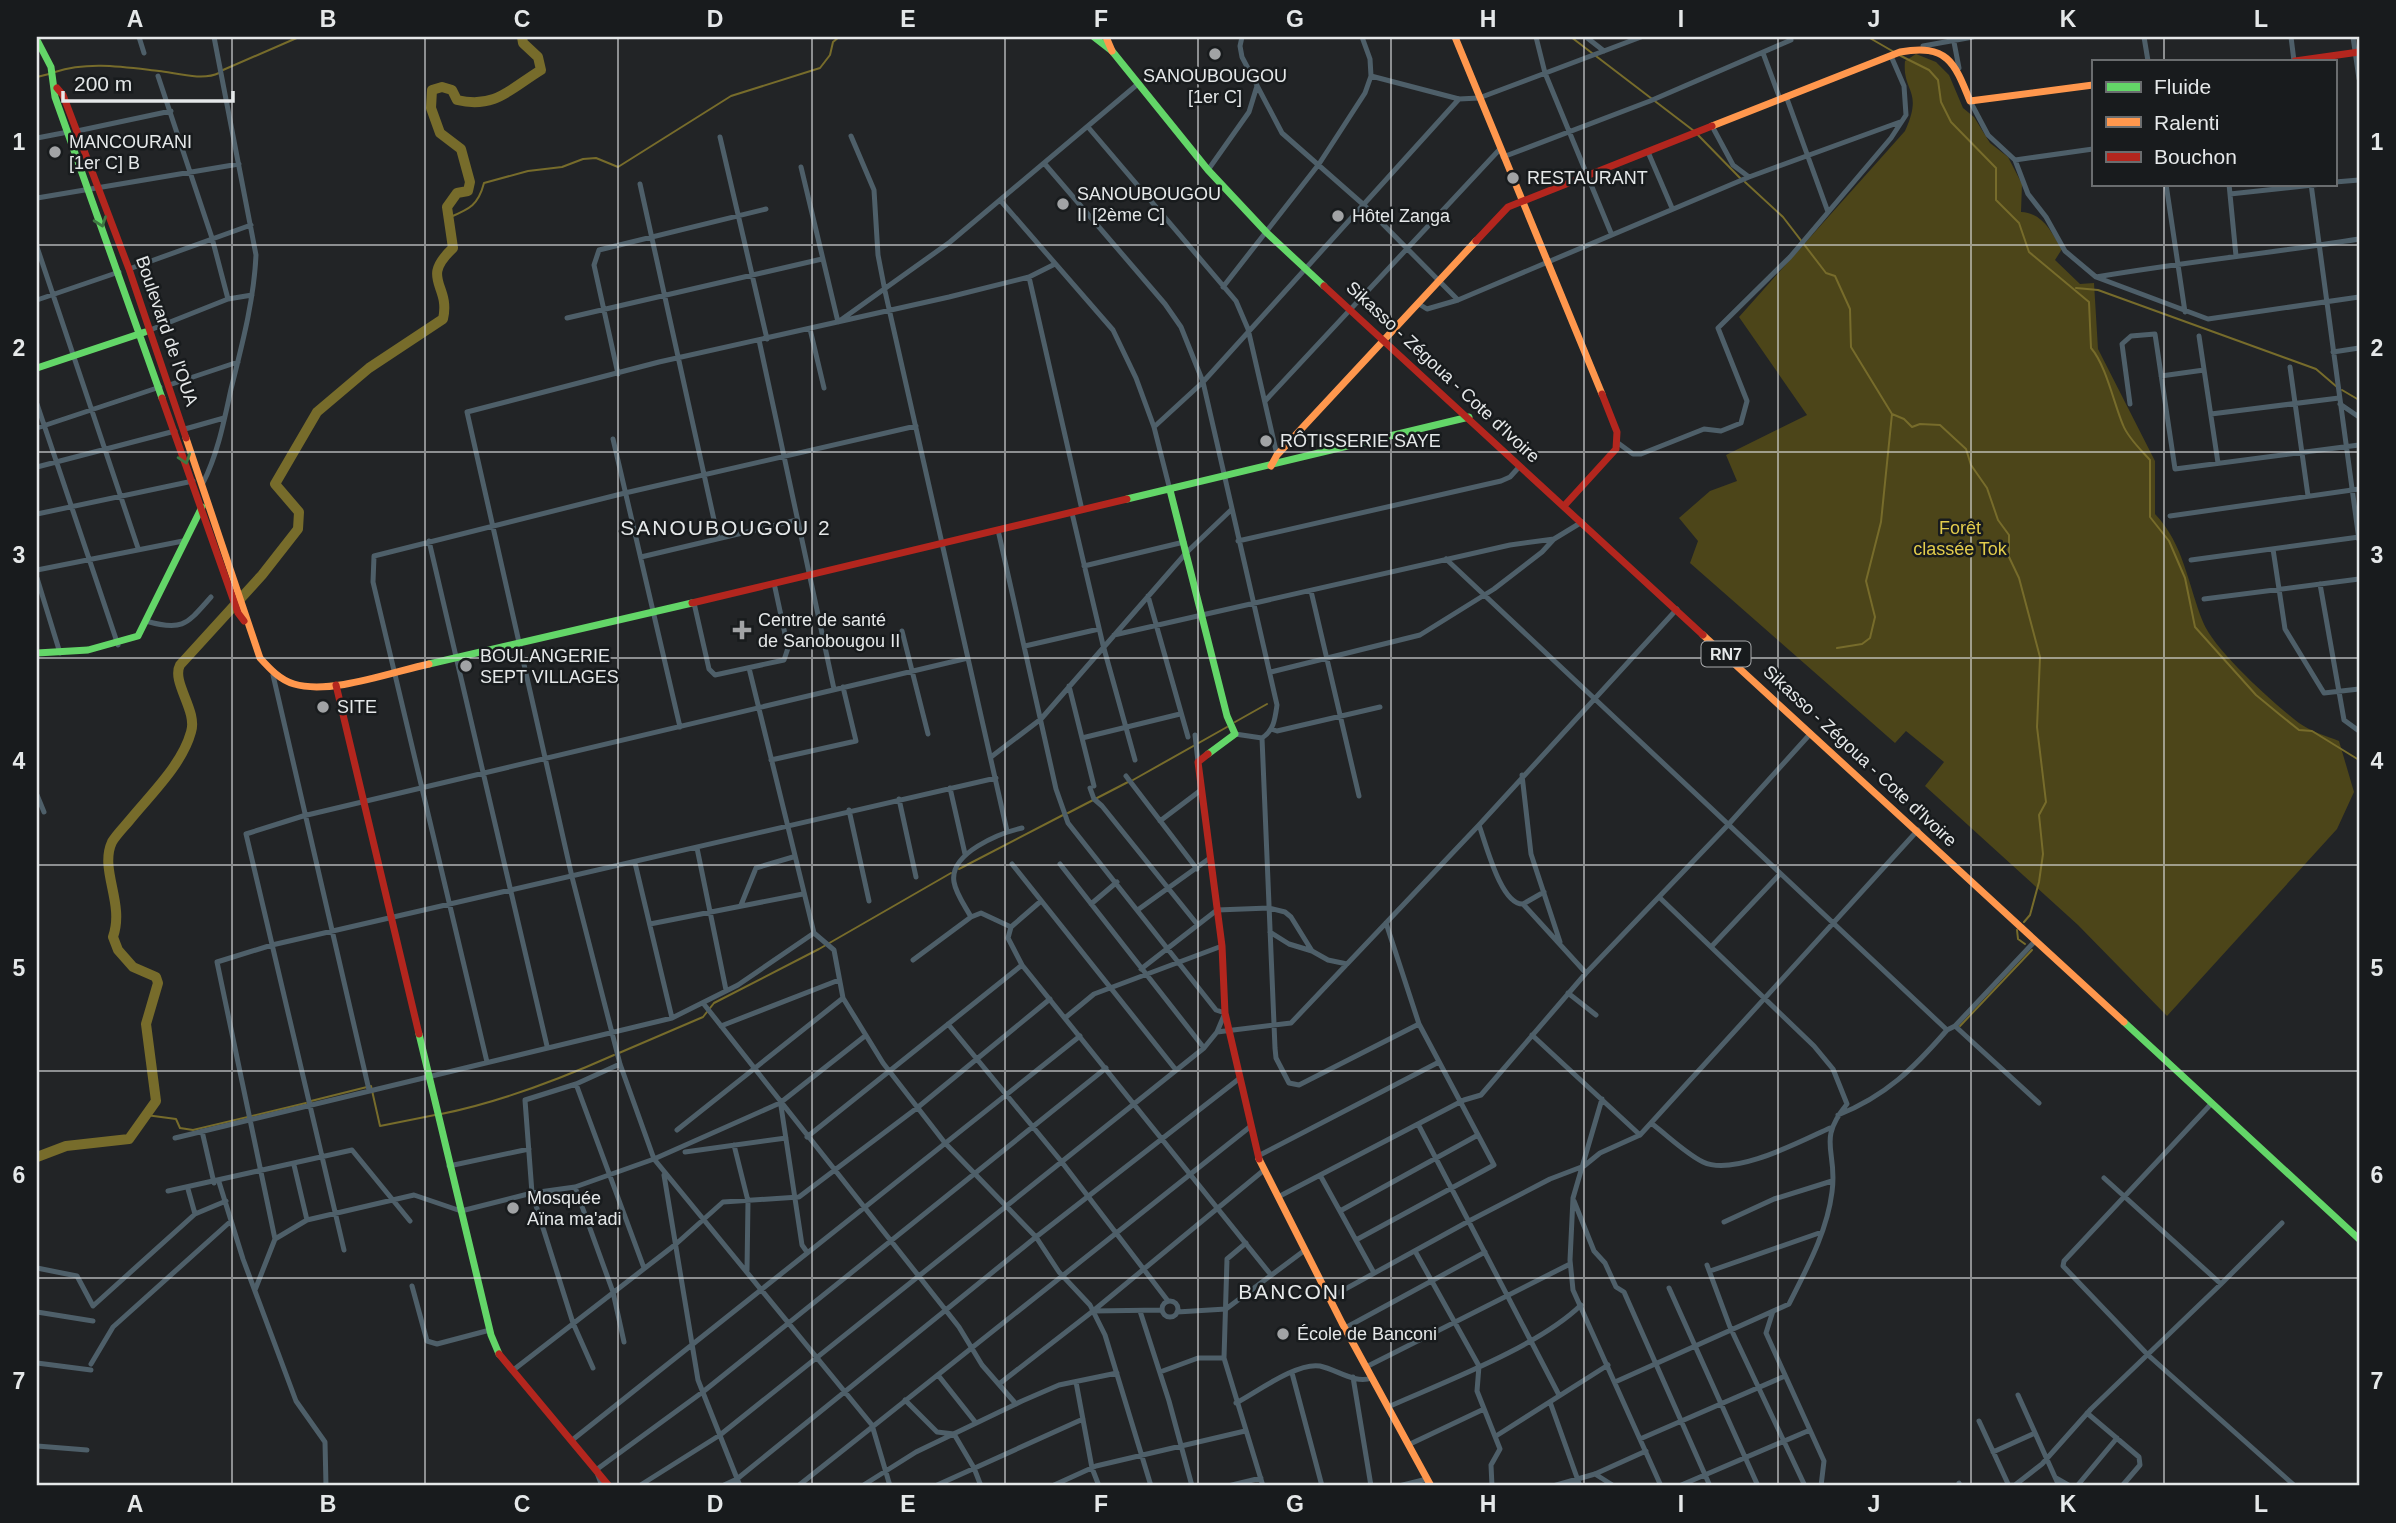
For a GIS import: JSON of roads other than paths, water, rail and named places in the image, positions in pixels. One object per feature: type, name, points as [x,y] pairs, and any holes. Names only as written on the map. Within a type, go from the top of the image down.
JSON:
[{"type":"main road","points":[[42,37],[43,50]]},
{"type":"main road","name":"RN7","points":[[1094,37],[1112,51]]},
{"type":"main road","name":"RN7","points":[[1106,37],[1112,51]]},
{"type":"main road","points":[[1455,37],[1501,153],[1549,260],[1617,432],[1618,443],[1564,506]]},
{"type":"main road","points":[[37,40],[43,50]]},
{"type":"main road","points":[[1271,466],[1277,454],[1508,207],[1783,97],[1923,46],[1938,51],[1959,68],[1970,101],[2092,85]]},
{"type":"main road","name":"Boulevard de l'OUA","points":[[43,50],[53,79],[63,95],[73,131],[98,187],[129,269],[145,332]]},
{"type":"main road","name":"Sikasso - Zégoua - Cote d'Ivoire","points":[[1112,51],[1208,170],[1267,233],[2359,1239]]},
{"type":"main road","points":[[2301,60],[2357,52]]},
{"type":"main road","points":[[73,131],[89,189],[119,272],[145,332],[164,386],[175,431],[193,481],[206,506],[241,610],[260,658],[273,675],[289,685],[311,688],[336,685],[1224,478],[1469,417]]},
{"type":"main road","points":[[37,368],[145,332]]},
{"type":"main road","name":"Boulevard de l'OUA","points":[[164,386],[185,429],[203,483],[206,506]]},
{"type":"main road","points":[[1170,490],[1201,617],[1235,734],[1198,762],[1222,946],[1225,1013],[1258,1156],[1329,1298],[1429,1482]]},
{"type":"main road","points":[[37,653],[60,653],[118,645],[138,636],[183,541],[206,506]]},
{"type":"main road","points":[[336,685],[490,1330],[501,1359],[609,1486]]},
{"type":"street","points":[[139,37],[144,53]]},
{"type":"street","points":[[203,483],[215,459],[225,418],[252,295],[256,255],[214,37]]},
{"type":"street","points":[[1242,37],[1242,57],[1282,133],[1365,206],[1458,300]]},
{"type":"street","points":[[1223,287],[1319,164],[1365,93],[1371,76],[1370,59],[1362,37]]},
{"type":"street","points":[[1536,37],[1545,73],[1611,233]]},
{"type":"street","points":[[1586,37],[1604,51]]},
{"type":"street","points":[[1371,76],[1460,99],[1479,98],[1641,37]]},
{"type":"street","points":[[1265,401],[1501,153],[1571,133],[1791,40],[1790,37]]},
{"type":"street","points":[[1923,46],[1954,38],[1973,37]]},
{"type":"street","points":[[2144,37],[2148,60]]},
{"type":"street","points":[[2291,37],[2294,60]]},
{"type":"street","points":[[2353,37],[2359,79]]},
{"type":"street","points":[[1954,38],[1959,68]]},
{"type":"street","points":[[1763,52],[1828,212]]},
{"type":"street","points":[[1618,443],[1633,454],[1641,454],[1704,429],[1721,431],[1741,423],[1748,401],[1718,328],[1790,257],[1906,115],[1904,86],[1895,54]]},
{"type":"street","points":[[158,76],[212,238],[228,299]]},
{"type":"street","points":[[838,322],[885,291],[1000,200],[1139,83]]},
{"type":"street","points":[[1208,170],[1249,111],[1257,86]]},
{"type":"street","points":[[1154,428],[1203,382],[1248,329],[1365,206],[1460,99]]},
{"type":"street","points":[[1970,101],[1988,135],[2015,160],[2028,194],[2046,217],[2065,251],[2096,277],[2208,319],[2359,296]]},
{"type":"street","points":[[37,138],[171,111]]},
{"type":"street","points":[[1419,304],[1427,309],[1458,300],[1672,208],[1806,155],[1902,121]]},
{"type":"street","points":[[1712,126],[1732,164],[1749,177]]},
{"type":"street","points":[[1088,127],[1236,301],[1248,329],[1277,454]]},
{"type":"street","points":[[851,136],[874,190],[878,255],[885,291],[1007,831]]},
{"type":"street","points":[[720,137],[767,339]]},
{"type":"street","points":[[2015,160],[2092,149]]},
{"type":"street","points":[[1648,152],[1672,208]]},
{"type":"street","points":[[1044,163],[1165,304],[1181,327],[1203,382],[1277,705],[1271,729],[1262,738],[1276,1058],[1289,1083],[1293,1085],[1419,1024]]},
{"type":"street","points":[[37,198],[239,164]]},
{"type":"street","points":[[801,167],[838,322]]},
{"type":"street","points":[[2336,182],[2359,180]]},
{"type":"street","points":[[640,184],[718,538]]},
{"type":"street","points":[[2166,186],[2185,312]]},
{"type":"street","points":[[2228,186],[2236,256]]},
{"type":"street","points":[[2230,194],[2295,186]]},
{"type":"street","points":[[2191,560],[2359,539],[2311,186]]},
{"type":"street","points":[[1000,200],[1113,330],[1136,378],[1154,428],[1170,490]]},
{"type":"street","points":[[618,373],[595,257],[600,250],[766,209]]},
{"type":"street","points":[[129,269],[251,225]]},
{"type":"street","points":[[2096,277],[2178,263],[2359,239]]},
{"type":"street","points":[[37,247],[138,548]]},
{"type":"street","points":[[567,318],[822,259]]},
{"type":"street","points":[[890,1486],[872,1425],[654,1159],[620,1064],[572,877],[467,417],[469,409],[890,311],[1029,276],[1055,264]]},
{"type":"street","points":[[37,300],[119,272]]},
{"type":"street","points":[[1029,276],[1082,510]]},
{"type":"street","points":[[145,332],[228,299],[252,295]]},
{"type":"street","points":[[810,329],[824,388]]},
{"type":"street","points":[[2130,404],[2122,350],[2126,339],[2155,334],[2175,468],[2359,444]]},
{"type":"street","points":[[2199,336],[2218,463]]},
{"type":"street","points":[[759,340],[834,689]]},
{"type":"street","points":[[2333,352],[2359,348]]},
{"type":"street","points":[[37,428],[238,362]]},
{"type":"street","points":[[2290,368],[2308,496]]},
{"type":"street","points":[[2161,376],[2204,370]]},
{"type":"street","points":[[2211,414],[2339,398]]},
{"type":"street","points":[[2339,398],[2359,417]]},
{"type":"street","points":[[37,404],[118,645]]},
{"type":"street","points":[[185,429],[225,418]]},
{"type":"street","points":[[487,1062],[373,582],[374,556],[625,493],[916,426]]},
{"type":"street","points":[[37,467],[175,431]]},
{"type":"street","points":[[612,439],[680,727]]},
{"type":"street","points":[[1238,541],[1501,481],[1510,477],[1521,465]]},
{"type":"street","points":[[37,514],[193,481]]},
{"type":"street","points":[[2170,516],[2359,489]]},
{"type":"street","points":[[991,758],[1041,719],[1186,553],[1231,510]]},
{"type":"street","points":[[1072,513],[1103,645],[1135,761]]},
{"type":"street","points":[[640,557],[797,520]]},
{"type":"street","points":[[1271,672],[1420,635],[1483,595],[1542,552],[1554,539],[1582,522]]},
{"type":"street","points":[[639,1486],[720,1435],[1004,1205],[1134,1104],[1203,1048],[1217,1032],[1225,1013],[1216,1010],[1139,909],[1068,823],[1056,789],[998,530]]},
{"type":"street","points":[[1114,635],[1446,559],[1554,539]]},
{"type":"street","points":[[37,569],[183,541]]},
{"type":"street","points":[[429,541],[547,1046]]},
{"type":"street","points":[[1084,566],[1184,542]]},
{"type":"street","points":[[2273,549],[2285,629],[2323,693],[2359,689]]},
{"type":"street","points":[[1446,559],[1779,875],[1947,1030]]},
{"type":"street","points":[[37,578],[60,653]]},
{"type":"street","points":[[2204,599],[2359,579]]},
{"type":"street","points":[[694,603],[709,669],[715,675],[784,660],[788,653],[774,583]]},
{"type":"street","points":[[2320,584],[2344,720],[2359,731]]},
{"type":"street","points":[[1311,591],[1359,796]]},
{"type":"street","points":[[146,621],[170,628],[187,623],[211,597]]},
{"type":"street","points":[[1148,597],[1180,714],[1192,736],[1198,762]]},
{"type":"street","points":[[1217,1032],[1291,1023],[1479,825],[1677,609]]},
{"type":"street","points":[[1026,646],[1099,629]]},
{"type":"street","points":[[902,631],[928,734]]},
{"type":"street","points":[[344,1250],[246,834],[303,816],[968,658]]},
{"type":"street","points":[[749,668],[793,857],[814,933],[834,950],[843,998],[865,1036],[917,1108],[945,1143],[1036,1237],[1062,1276],[1093,1311],[1117,1373],[1151,1486]]},
{"type":"street","points":[[273,675],[303,816],[370,1088]]},
{"type":"street","points":[[1069,686],[1083,738],[1094,799],[1197,925]]},
{"type":"street","points":[[771,760],[856,741],[844,687]]},
{"type":"street","points":[[1271,729],[1277,731],[1380,707]]},
{"type":"street","points":[[1083,738],[1180,714]]},
{"type":"street","points":[[1278,1197],[1461,1102],[1481,1095],[1586,973],[1727,826],[1811,733]]},
{"type":"street","points":[[1235,734],[1262,738]]},
{"type":"street","points":[[1522,775],[1526,832],[1561,944]]},
{"type":"street","points":[[1126,776],[1197,869]]},
{"type":"street","points":[[254,1290],[275,1239],[217,962],[390,918],[996,778]]},
{"type":"street","points":[[950,788],[965,854]]},
{"type":"street","points":[[1160,821],[1200,790]]},
{"type":"street","points":[[37,795],[44,812]]},
{"type":"street","points":[[900,799],[916,877]]},
{"type":"street","points":[[849,810],[869,901]]},
{"type":"street","points":[[1479,825],[1503,891],[1511,901],[1523,904],[1586,973]]},
{"type":"street","points":[[971,916],[953,879],[965,854],[1007,831],[1021,828]]},
{"type":"street","points":[[1329,1298],[1469,1221],[1550,1179],[1584,1166],[1600,1153],[1640,1135],[1918,830]]},
{"type":"street","points":[[697,848],[726,990]]},
{"type":"street","points":[[741,905],[756,868],[793,857]]},
{"type":"street","points":[[1139,909],[1210,859]]},
{"type":"street","points":[[635,863],[672,1018]]},
{"type":"street","points":[[1012,864],[1176,1070]]},
{"type":"street","points":[[1060,864],[1203,1048]]},
{"type":"street","points":[[1711,947],[1779,875]]},
{"type":"street","points":[[1091,904],[1117,882]]},
{"type":"street","points":[[1523,904],[1544,892]]},
{"type":"street","points":[[650,925],[803,894]]},
{"type":"street","points":[[1615,1382],[1789,1304],[1822,1232],[1832,1181],[1828,1137],[1830,1128],[1847,1104],[1833,1069],[1765,998],[1659,897]]},
{"type":"street","points":[[1041,901],[1011,927],[1008,938],[1022,965],[1271,1275]]},
{"type":"street","points":[[1144,972],[1168,947],[1217,910],[1269,908],[1285,912],[1312,951]]},
{"type":"street","points":[[913,960],[971,916],[981,913],[1011,927]]},
{"type":"street","points":[[1356,1240],[1494,1165],[1419,1024],[1386,923]]},
{"type":"street","points":[[1270,932],[1289,944],[1312,951],[1328,960],[1347,964]]},
{"type":"street","points":[[175,1138],[370,1088],[672,1018],[706,1007],[726,990],[814,933]]},
{"type":"street","points":[[1838,1116],[1869,1102],[1907,1076],[1947,1030],[1955,1027],[2036,940]]},
{"type":"street","points":[[1065,1018],[1094,994],[1144,972],[1222,946]]},
{"type":"street","points":[[807,1138],[1022,965]]},
{"type":"street","points":[[721,1026],[839,979]]},
{"type":"street","points":[[1568,993],[1596,1015]]},
{"type":"street","points":[[677,1130],[843,998]]},
{"type":"street","points":[[512,1371],[676,1244],[723,1202],[795,1198],[834,1173],[1050,999]]},
{"type":"street","points":[[706,1007],[834,1173],[946,1311],[974,1348],[982,1365],[1016,1404]]},
{"type":"street","points":[[948,1024],[1061,1161],[1168,1301],[1176,1304],[1177,1311]]},
{"type":"street","points":[[1955,1027],[2039,1103]]},
{"type":"street","points":[[1532,1035],[1640,1135]]},
{"type":"street","points":[[275,1239],[307,1220],[414,1195],[461,1211],[575,1187],[654,1159],[780,1103],[865,1036]]},
{"type":"street","points":[[570,1441],[1080,1036]]},
{"type":"street","points":[[1258,1156],[1439,1062]]},
{"type":"street","points":[[593,1368],[573,1323],[532,1194],[525,1100],[576,1084],[620,1064]]},
{"type":"street","points":[[602,1486],[596,1471],[704,1391],[1106,1068]]},
{"type":"street","points":[[722,1486],[737,1479],[1036,1237],[1240,1078]]},
{"type":"street","points":[[576,1084],[644,1268]]},
{"type":"street","points":[[1601,1099],[1573,1198],[1570,1264],[1573,1290],[1661,1486]]},
{"type":"street","points":[[780,1103],[802,1245],[807,1252]]},
{"type":"street","points":[[2211,1104],[2064,1261],[2063,1266],[2148,1355],[2295,1486]]},
{"type":"street","points":[[1651,1123],[1703,1162],[1716,1165],[1760,1160],[1830,1128]]},
{"type":"street","points":[[1418,1124],[1559,1395]]},
{"type":"street","points":[[798,1486],[1251,1126]]},
{"type":"street","points":[[202,1131],[254,1290],[296,1401],[325,1442],[326,1486]]},
{"type":"street","points":[[1340,1211],[1478,1135]]},
{"type":"street","points":[[685,1152],[786,1138]]},
{"type":"street","points":[[734,1145],[748,1201],[747,1271]]},
{"type":"street","points":[[449,1166],[529,1149]]},
{"type":"street","points":[[168,1191],[217,1183],[352,1150],[410,1220]]},
{"type":"street","points":[[294,1165],[307,1220]]},
{"type":"street","points":[[999,1384],[1093,1311],[1264,1170]]},
{"type":"street","points":[[663,1172],[698,1380],[740,1486]]},
{"type":"street","points":[[1320,1175],[1374,1273]]},
{"type":"street","points":[[2104,1178],[2221,1284]]},
{"type":"street","points":[[1724,1222],[1774,1199],[1832,1181]]},
{"type":"street","points":[[575,1187],[613,1292],[624,1342]]},
{"type":"street","points":[[188,1189],[195,1214]]},
{"type":"street","points":[[1573,1198],[1594,1251],[1605,1263],[1616,1287],[1624,1292],[1679,1422],[1710,1486]]},
{"type":"street","points":[[37,1268],[76,1276],[93,1306],[195,1214],[226,1201]]},
{"type":"street","points":[[37,1363],[91,1367],[113,1327],[231,1222]]},
{"type":"street","points":[[2003,1486],[2015,1485],[2047,1459],[2087,1413],[2282,1223]]},
{"type":"street","points":[[1805,1486],[1731,1330],[1709,1268],[1822,1232]]},
{"type":"street","points":[[1246,1243],[1227,1259],[1224,1358],[1263,1486]]},
{"type":"street","points":[[1093,1311],[1162,1310],[1169,1317],[1177,1311],[1226,1309],[1305,1250]]},
{"type":"street","points":[[1415,1251],[1479,1366],[1476,1391],[1500,1449],[1491,1465],[1492,1486]]},
{"type":"street","points":[[1345,1328],[1485,1252]]},
{"type":"street","points":[[1366,1367],[1570,1264]]},
{"type":"street","points":[[412,1286],[427,1340],[437,1343],[490,1330]]},
{"type":"street","points":[[1670,1288],[1758,1486]]},
{"type":"street","points":[[1162,1310],[1168,1301]]},
{"type":"street","points":[[1388,1408],[1531,1339],[1566,1319],[1581,1305]]},
{"type":"street","points":[[1140,1311],[1192,1486]]},
{"type":"street","points":[[1773,1311],[1766,1333],[1824,1461],[1821,1486]]},
{"type":"street","points":[[37,1312],[93,1321]]},
{"type":"street","points":[[1160,1372],[1198,1358],[1224,1358]]},
{"type":"street","points":[[1496,1436],[1608,1365]]},
{"type":"street","points":[[1236,1403],[1303,1367],[1319,1366],[1362,1381],[1372,1378]]},
{"type":"street","points":[[862,1486],[884,1471],[1016,1404],[1076,1382],[1117,1373]]},
{"type":"street","points":[[1292,1373],[1322,1486]]},
{"type":"street","points":[[938,1375],[976,1423]]},
{"type":"street","points":[[1640,1439],[1785,1376]]},
{"type":"street","points":[[1353,1377],[1371,1486]]},
{"type":"street","points":[[1076,1382],[1092,1468],[1099,1486]]},
{"type":"street","points":[[2018,1395],[2059,1486]]},
{"type":"street","points":[[905,1400],[937,1432],[954,1434]]},
{"type":"street","points":[[1550,1402],[1580,1486]]},
{"type":"street","points":[[1408,1445],[1484,1409]]},
{"type":"street","points":[[2087,1413],[2140,1460],[2140,1465],[2122,1486]]},
{"type":"street","points":[[935,1486],[1083,1419]]},
{"type":"street","points":[[1979,1420],[2008,1486]]},
{"type":"street","points":[[1679,1486],[1810,1430]]},
{"type":"street","points":[[1052,1486],[1092,1468],[1245,1431]]},
{"type":"street","points":[[1993,1452],[2035,1433]]},
{"type":"street","points":[[954,1434],[981,1486]]},
{"type":"street","points":[[2077,1486],[2117,1438]]},
{"type":"street","points":[[37,1446],[87,1450]]},
{"type":"street","points":[[1553,1486],[1595,1474],[1646,1451]]},
{"type":"street","points":[[1595,1474],[1614,1486]]},
{"type":"street","points":[[1228,1486],[1261,1478]]},
{"type":"street","points":[[2056,1478],[2070,1486]]},
{"type":"street","points":[[1399,1486],[1429,1482]]},
{"type":"waterway","points":[[223,70],[299,37]]},
{"type":"waterway","points":[[37,1157],[66,1146],[129,1139],[156,1101],[146,1024],[158,983],[156,977],[133,967],[118,950],[113,937],[116,912],[108,864],[112,842],[164,779],[187,744],[192,724],[179,680],[180,665],[262,575],[298,529],[299,512],[275,484],[317,412],[369,368],[443,319],[443,298],[437,275],[443,259],[453,248],[447,207],[457,193],[468,191],[470,182],[461,149],[440,133],[431,108],[432,90],[442,87],[452,90],[457,100],[470,102],[482,102],[502,96],[541,70],[538,57],[523,43],[522,37]]},
{"type":"waterway","points":[[448,218],[472,206],[484,183],[528,171],[562,167],[583,159],[596,158],[618,167],[731,96],[820,68],[830,55],[833,42],[839,37]]},
{"type":"waterway","points":[[1571,37],[1694,131]]},
{"type":"waterway","points":[[1868,37],[1894,52]]},
{"type":"waterway","points":[[1899,55],[1929,70],[1938,80],[1941,102],[1951,122],[1996,168],[1996,200],[2019,223],[2029,252],[2089,302],[2091,348],[2105,374],[2125,430],[2150,460],[2150,517],[2169,541],[2185,578],[2195,627],[2256,695],[2279,714],[2299,730],[2312,731],[2359,760]]},
{"type":"waterway","points":[[55,72],[106,66],[197,76],[219,73]]},
{"type":"waterway","points":[[37,77],[49,74]]},
{"type":"waterway","points":[[1698,135],[1741,179]]},
{"type":"waterway","points":[[1745,182],[1783,217],[1826,273],[1835,276],[1850,309],[1851,347],[1892,414],[1881,522],[1866,581],[1875,617],[1870,638],[1862,644],[1837,648]]},
{"type":"waterway","points":[[2076,288],[2098,290],[2316,369],[2337,387]]},
{"type":"waterway","points":[[2342,390],[2359,400]]},
{"type":"waterway","points":[[1892,414],[1904,419],[1912,427],[1920,424],[1940,425],[1966,449],[1971,465],[1987,488],[1998,520],[2009,535],[2009,557],[2019,578],[2040,657],[2037,727],[2046,802],[2039,815],[2043,854],[2039,882],[2030,915],[2024,922]]},
{"type":"waterway","points":[[1235,722],[1267,704]]},
{"type":"waterway","points":[[1133,780],[1227,727]]},
{"type":"waterway","points":[[1068,813],[1128,782]]},
{"type":"waterway","points":[[959,869],[1063,815]]},
{"type":"waterway","points":[[619,1053],[703,1017],[714,1003],[819,949],[951,873]]},
{"type":"waterway","points":[[2017,930],[2018,939],[2025,944]]},
{"type":"waterway","points":[[1960,1026],[2032,950]]},
{"type":"waterway","points":[[441,1114],[529,1089],[614,1055]]},
{"type":"waterway","points":[[311,1101],[371,1086],[380,1126],[435,1115]]},
{"type":"waterway","points":[[146,1115],[176,1119],[180,1128],[193,1130],[306,1103]]},
{"type":"place","name":"SANOUBOUGOU [1er C]","points":[[1215,54]]},
{"type":"place","name":"MANCOURANI [1er C] B","points":[[55,152]]},
{"type":"place","name":"RESTAURANT","points":[[1513,178]]},
{"type":"place","name":"SANOUBOUGOU II [2ème C]","points":[[1063,204]]},
{"type":"place","name":"Hôtel Zanga","points":[[1338,216]]},
{"type":"place","name":"RÔTISSERIE SAYE","points":[[1266,441]]},
{"type":"place","name":"Centre de santé de Sanobougou II","points":[[742,630]]},
{"type":"place","name":"BOULANGERIE SEPT VILLAGES","points":[[466,666]]},
{"type":"place","name":"SITE","points":[[323,707]]},
{"type":"place","name":"Mosquée Aïna ma'adi","points":[[513,1208]]},
{"type":"place","name":"École de Banconi","points":[[1283,1334]]},
{"type":"district","name":"SANOUBOUGOU 2","points":[[726,528]]},
{"type":"district","name":"BANCONI","points":[[1293,1292]]},
{"type":"park label","name":"Forêt classée Tok","points":[[1960,538]]}]
